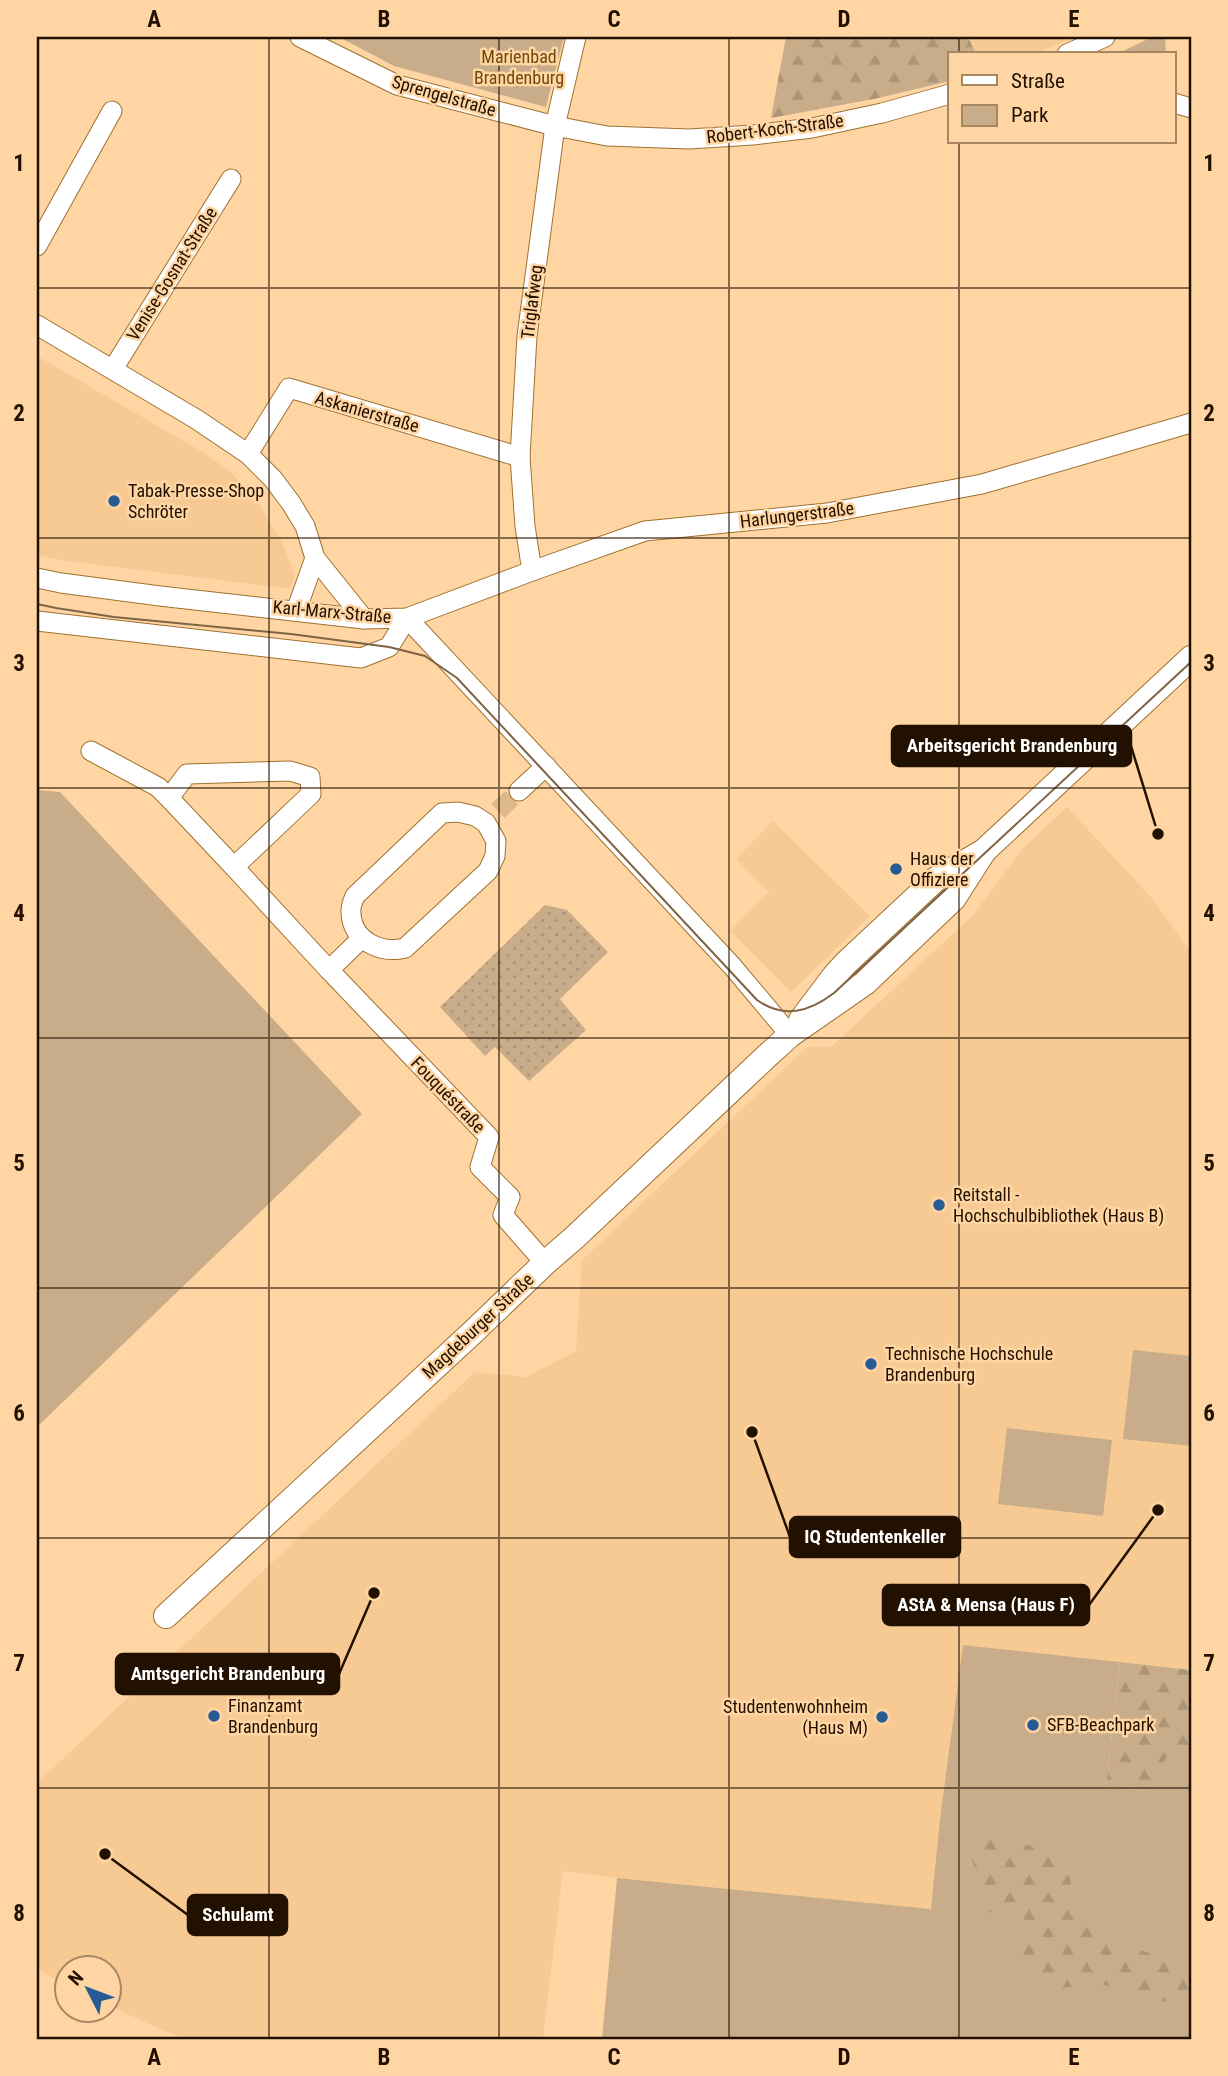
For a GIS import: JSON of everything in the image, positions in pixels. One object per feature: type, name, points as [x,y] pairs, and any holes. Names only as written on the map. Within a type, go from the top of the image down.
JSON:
[{"type":"street","name":"Sprengelstraße","points":[[300,37],[397,85],[555,126]]},
{"type":"street","name":"Triglafweg","points":[[532,571],[520,457],[527,336],[555,126],[576,37]]},
{"type":"street","points":[[1071,52],[1105,37]]},
{"type":"street","name":"Robert-Koch-Straße","points":[[555,126],[621,136],[689,139],[753,135],[811,128],[882,113],[948,95]]},
{"type":"street","points":[[37,246],[112,111]]},
{"type":"street","name":"Venise-Gosnat-Straße","points":[[113,369],[231,179]]},
{"type":"street","points":[[37,325],[196,419],[248,454],[292,503],[305,526],[315,558],[364,619]]},
{"type":"street","name":"Askanierstraße","points":[[248,454],[289,388],[520,457]]},
{"type":"street","name":"Harlungerstraße","points":[[407,618],[645,531],[827,513],[982,484],[1191,423]]},
{"type":"street","points":[[296,611],[315,558]]},
{"type":"street","name":"Karl-Marx-Straße","points":[[37,578],[160,596],[364,619],[407,618]]},
{"type":"street","points":[[407,618],[724,958],[790,1035]]},
{"type":"street","name":"Karl-Marx-Straße","points":[[37,621],[360,659],[389,647],[407,618]]},
{"type":"street","name":"Magdeburger Straße","points":[[166,1616],[574,1238],[718,1100],[790,1035],[864,982],[954,898],[984,851],[1191,658]]},
{"type":"street","name":"Fouquéstraße","points":[[91,751],[158,787],[489,1138],[480,1167],[510,1197],[503,1215],[544,1263]]},
{"type":"street","points":[[519,791],[546,766]]},
{"type":"street","points":[[169,798],[187,774],[290,771],[310,777],[312,794],[234,867]]},
{"type":"street","points":[[458,812],[492,817],[496,841],[495,856],[488,871],[405,948],[393,951],[379,949],[362,939],[354,927],[350,911],[355,896],[442,813],[458,812]]},
{"type":"street","points":[[329,970],[362,939]]},
{"type":"shaded area","points":[[968,37],[1075,37],[1039,52],[975,52]]},
{"type":"shaded area","points":[[37,356],[201,451],[231,472],[258,502],[283,544],[295,576],[290,587],[59,560],[37,555]]},
{"type":"shaded area","name":"Technische Hochschule Brandenburg","points":[[1067,807],[1150,896],[1191,952],[1191,1670],[1120,1662],[931,1909],[563,1871],[543,2039],[183,2039],[122,2012],[122,1954],[52,1954],[52,1977],[37,1968],[37,1783],[475,1372],[526,1377],[576,1351],[582,1260],[807,1047],[831,1047],[973,915],[1024,847]]},
{"type":"shaded area","points":[[773,821],[870,916],[791,992],[730,931],[769,892],[736,859]]},
{"type":"green space","name":"Marienbad Brandenburg","points":[[339,37],[564,37],[546,107],[394,66]]},
{"type":"green space","points":[[786,37],[968,37],[975,52],[948,52],[948,81],[874,99],[771,118]]},
{"type":"green space","points":[[1152,37],[1165,37],[1166,52],[1121,52]]},
{"type":"green space","points":[[37,790],[60,792],[362,1114],[37,1427]]},
{"type":"green space","points":[[545,905],[567,910],[608,952],[560,999],[586,1030],[529,1081],[495,1047],[485,1056],[440,1007]]},
{"type":"green space","points":[[1133,1350],[1191,1356],[1191,1446],[1123,1439]]},
{"type":"green space","points":[[1007,1428],[1112,1440],[1103,1516],[998,1504]]},
{"type":"green space","points":[[963,1645],[1120,1662],[1106,1788],[1149,1791],[1171,1748],[1191,1745],[1191,2039],[602,2039],[617,1878],[931,1909]]},
{"type":"green space","points":[[1120,1662],[1191,1670],[1191,1745],[1171,1749],[1149,1791],[1106,1788]]},
{"type":"green space","points":[[986,1837],[1022,1842],[1070,1872],[1072,1905],[1094,1925],[1112,1936],[1156,1955],[1191,1961],[1191,2009],[1133,1990],[1093,1983],[1057,1989],[1029,1980],[1019,1945],[1025,1909],[1015,1907],[987,1913],[972,1859]]},
{"type":"tunnel","points":[[498,811],[519,791]]},
{"type":"tram line","points":[[37,604],[114,617],[291,634],[389,647],[425,656],[457,678],[757,1000],[777,1010],[787,1011],[806,1009],[834,993],[1191,662]]},
{"type":"place","name":"Tabak-Presse-Shop Schröter","points":[[114,501]]},
{"type":"place","name":"Arbeitsgericht Brandenburg","points":[[1158,834]]},
{"type":"place","name":"Haus der Offiziere","points":[[896,869]]},
{"type":"place","name":"Reitstall - Hochschulbibliothek (Haus B)","points":[[939,1205]]},
{"type":"place","name":"Technische Hochschule Brandenburg","points":[[871,1364]]},
{"type":"place","name":"IQ Studentenkeller","points":[[752,1432]]},
{"type":"place","name":"AStA & Mensa (Haus F)","points":[[1158,1510]]},
{"type":"place","name":"Amtsgericht Brandenburg","points":[[374,1593]]},
{"type":"place","name":"Finanzamt Brandenburg","points":[[214,1716]]},
{"type":"place","name":"Studentenwohnheim (Haus M)","points":[[882,1717]]},
{"type":"place","name":"SFB-Beachpark","points":[[1033,1725]]},
{"type":"place","name":"Schulamt","points":[[105,1854]]}]
